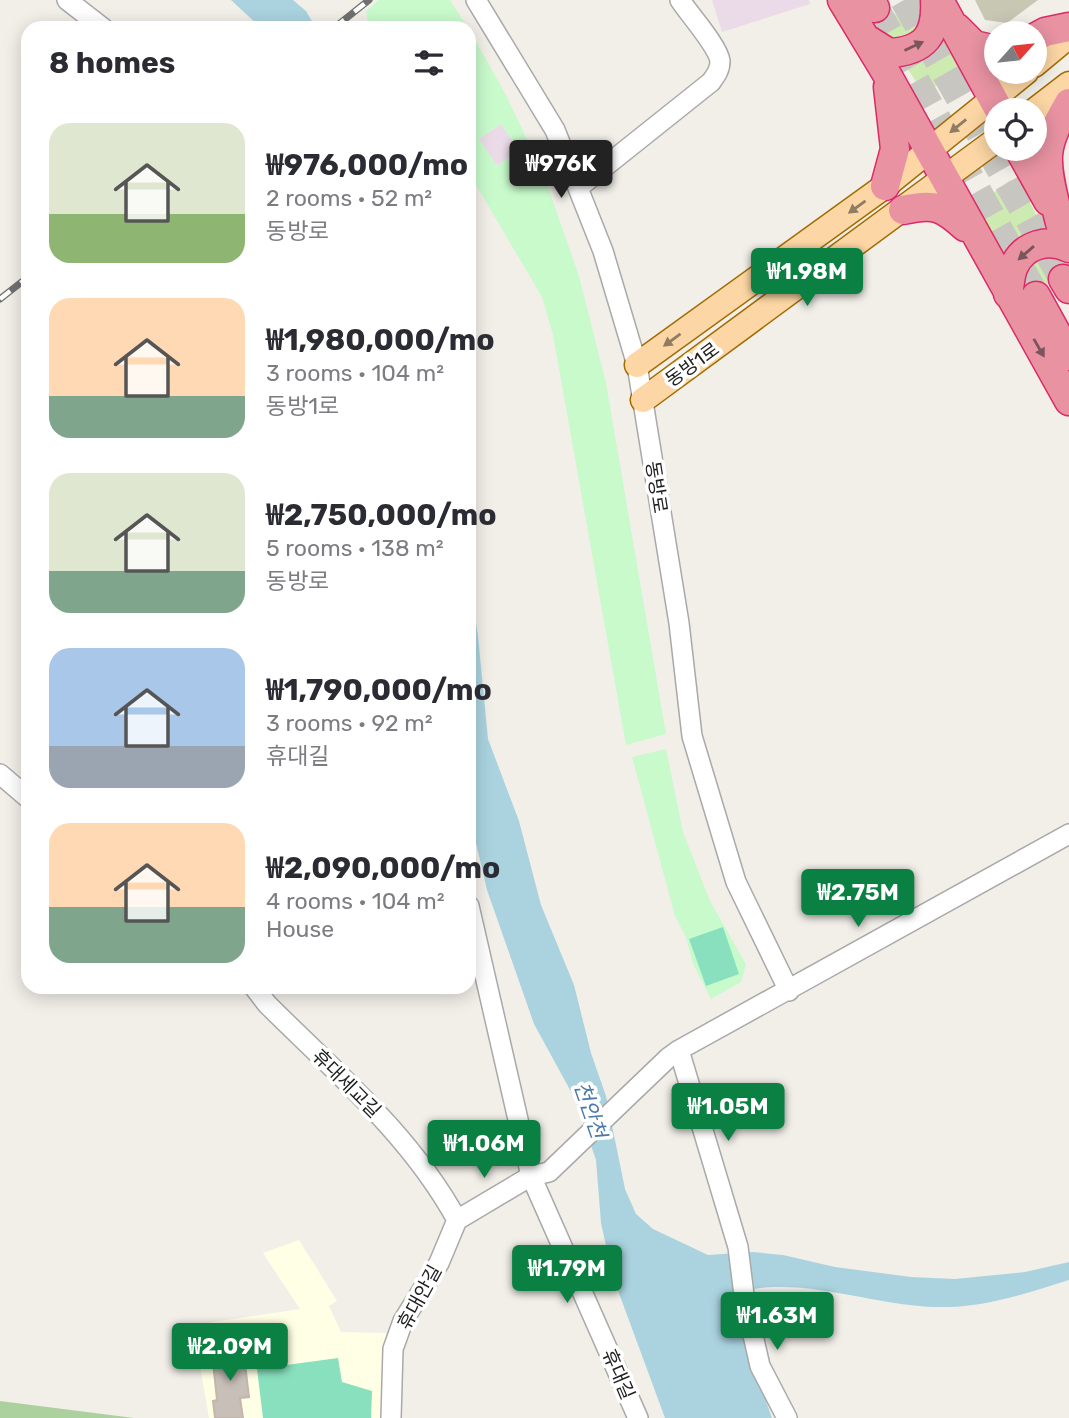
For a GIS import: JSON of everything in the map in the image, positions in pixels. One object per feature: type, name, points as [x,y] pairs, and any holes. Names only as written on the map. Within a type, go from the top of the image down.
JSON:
[{"type":"highway","points":[[842,0],[886,71],[988,256]]},
{"type":"highway","points":[[863,37],[889,53],[921,45],[933,31],[942,6]]},
{"type":"highway","points":[[942,6],[974,45],[984,47]]},
{"type":"highway","points":[[942,6],[993,98]]},
{"type":"highway","points":[[1047,32],[1069,27]]},
{"type":"highway","points":[[885,186],[895,149],[886,71]]},
{"type":"highway","points":[[1066,236],[1052,190],[1048,155],[1055,129],[1069,103]]},
{"type":"highway","points":[[1025,161],[1066,236]]},
{"type":"highway","points":[[903,210],[923,205],[941,207],[964,226],[1069,356]]},
{"type":"highway","points":[[1066,236],[1053,243],[1034,246],[1015,264],[1022,295],[1069,401]]},
{"type":"main road","points":[[1047,54],[1069,36]]},
{"type":"main road","name":"동방1로","points":[[1002,98],[1015,84]]},
{"type":"main road","points":[[1047,101],[1069,85]]},
{"type":"main road","name":"동방1로","points":[[637,365],[885,186],[929,149],[984,112]]},
{"type":"main road","name":"동방1로","points":[[643,400],[984,149]]},
{"type":"street","points":[[67,0],[94,21]]},
{"type":"street","name":"동방로","points":[[476,0],[555,130],[603,251],[637,365],[679,622],[692,736],[736,882],[789,991]]},
{"type":"street","points":[[578,188],[711,82],[718,72],[720,60],[714,48],[680,0]]},
{"type":"street","points":[[0,774],[21,792]]},
{"type":"street","points":[[457,1220],[540,1174],[673,1054],[1069,834]]},
{"type":"street","name":"휴대길","points":[[476,932],[540,1174],[638,1418]]},
{"type":"street","name":"휴대세교길","points":[[259,994],[408,1145],[457,1220]]},
{"type":"street","points":[[673,1054],[738,1247],[744,1295],[760,1366],[787,1418]]},
{"type":"street","name":"휴대안길","points":[[391,1418],[393,1349],[402,1321],[439,1263],[457,1220]]},
{"type":"shaded area","points":[[712,0],[809,0],[810,4],[722,32]]},
{"type":"shaded area","points":[[975,0],[1038,0],[1010,21],[985,20]]},
{"type":"shaded area","points":[[501,124],[519,150],[497,166],[479,139]]},
{"type":"shaded area","points":[[299,1240],[337,1301],[329,1306],[341,1332],[386,1333],[387,1397],[384,1418],[209,1418],[193,1325],[300,1309],[263,1253]]},
{"type":"green space","points":[[379,0],[450,0],[464,21],[369,21],[366,11]]},
{"type":"green space","points":[[921,0],[927,26],[901,44],[868,28]]},
{"type":"green space","points":[[941,31],[968,64],[924,94],[900,57]]},
{"type":"green space","points":[[476,41],[506,95],[543,173],[579,276],[606,383],[666,734],[626,745],[553,335],[542,297],[476,185]],"holes":[[[501,124],[519,150],[497,166],[479,139]]]},
{"type":"green space","points":[[1010,180],[1030,202],[1046,235],[1004,264],[970,211]]},
{"type":"green space","points":[[1040,253],[1069,257],[1069,272],[1021,298],[1019,277]]},
{"type":"green space","points":[[666,749],[683,832],[710,901],[746,964],[741,982],[711,999],[693,964],[686,937],[675,916],[632,757]]},
{"type":"green space","points":[[723,927],[739,974],[706,986],[689,939]]},
{"type":"green space","points":[[338,1358],[342,1382],[372,1391],[371,1418],[263,1418],[257,1369]]},
{"type":"green space","points":[[0,1401],[134,1418],[0,1418]]},
{"type":"water","points":[[231,0],[293,0],[306,11],[312,21],[254,21]]},
{"type":"water","name":"천안천","points":[[476,623],[488,739],[519,821],[541,905],[574,985],[591,1053],[606,1096],[625,1189],[636,1214],[653,1229],[708,1255],[753,1252],[783,1255],[835,1267],[911,1277],[955,1279],[1025,1272],[1069,1262],[1069,1280],[995,1301],[949,1307],[927,1307],[795,1287],[768,1287],[731,1294],[772,1418],[665,1418],[613,1277],[601,1223],[596,1160],[575,1099],[534,1024],[487,890],[476,843]]},
{"type":"building","points":[[243,1347],[249,1397],[240,1398],[243,1418],[215,1418],[213,1401],[217,1400],[212,1352]]},
{"type":"tunnel","points":[[904,0],[1063,279]]},
{"type":"tunnel","points":[[875,8],[1036,296]]},
{"type":"railway","points":[[343,21],[369,0]]},
{"type":"railway","points":[[0,299],[21,282]]}]
